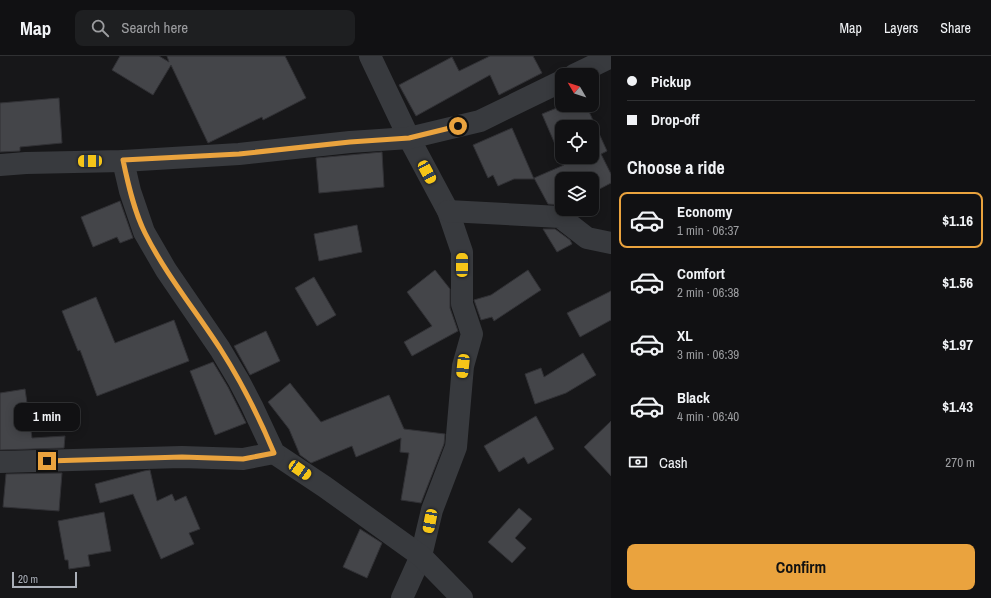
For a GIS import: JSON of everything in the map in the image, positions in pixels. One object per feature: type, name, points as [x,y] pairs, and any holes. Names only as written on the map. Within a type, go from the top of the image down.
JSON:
[{"type":"street","points":[[370,56],[409,138],[448,211],[462,252],[462,304],[472,334],[463,366],[456,447],[432,510],[421,556],[402,598]]},
{"type":"street","points":[[588,68],[611,57]]},
{"type":"street","points":[[0,166],[26,163],[239,154],[350,142],[409,138],[480,121],[555,84]]},
{"type":"street","points":[[123,160],[130,191],[144,232],[166,270],[220,349],[239,381],[274,453],[325,487],[421,556],[462,598]]},
{"type":"street","points":[[448,211],[560,217],[588,238],[611,243]]},
{"type":"street","points":[[0,462],[182,457],[243,459],[274,453]]},
{"type":"building","points":[[120,56],[159,56],[169,62],[167,56],[285,56],[306,98],[263,120],[262,117],[208,143],[171,65],[153,95],[112,70]]},
{"type":"building","points":[[490,56],[533,56],[542,73],[499,95],[490,75],[416,116],[399,85],[452,57],[459,71]]},
{"type":"building","points":[[59,98],[62,143],[20,147],[20,151],[0,152],[0,103]]},
{"type":"building","points":[[555,109],[555,112],[589,112],[593,120],[555,120],[555,144],[542,114]]},
{"type":"building","points":[[512,128],[534,179],[514,179],[498,186],[493,175],[488,178],[473,145]]},
{"type":"building","points":[[599,133],[607,151],[601,154],[611,174],[611,183],[599,189],[599,172],[555,172],[555,204],[548,204],[534,178],[564,165],[599,164]]},
{"type":"building","points":[[382,152],[384,187],[319,193],[316,158]]},
{"type":"building","points":[[120,201],[133,238],[120,243],[117,237],[93,247],[81,217]]},
{"type":"building","points":[[357,225],[362,252],[319,261],[314,234]]},
{"type":"building","points":[[543,229],[555,229],[570,240],[572,244],[557,252]]},
{"type":"building","points":[[435,270],[450,289],[450,308],[458,331],[412,356],[404,342],[432,326],[407,292]]},
{"type":"building","points":[[528,270],[541,290],[494,321],[492,317],[481,320],[474,300],[491,295]]},
{"type":"building","points":[[314,277],[336,315],[317,326],[295,288]]},
{"type":"building","points":[[611,291],[611,320],[580,337],[567,313]]},
{"type":"building","points":[[96,297],[115,343],[174,320],[189,361],[97,396],[80,350],[78,351],[62,311]]},
{"type":"building","points":[[266,331],[280,361],[250,375],[234,346]]},
{"type":"building","points":[[583,353],[596,375],[566,393],[535,404],[525,374],[541,368],[544,377]]},
{"type":"building","points":[[213,362],[228,387],[246,423],[215,435],[190,371]]},
{"type":"building","points":[[290,383],[321,422],[389,395],[404,429],[445,434],[444,444],[421,503],[401,500],[409,453],[400,452],[401,438],[356,457],[352,446],[311,463],[300,455],[289,429],[268,402]]},
{"type":"building","points":[[25,389],[32,438],[65,436],[64,448],[0,450],[0,393]]},
{"type":"building","points":[[536,416],[554,449],[528,464],[524,457],[499,472],[484,446]]},
{"type":"building","points":[[611,421],[611,476],[584,447]]},
{"type":"building","points":[[150,470],[157,501],[172,494],[175,501],[186,496],[200,529],[189,533],[194,544],[161,559],[133,494],[100,503],[95,484]]},
{"type":"building","points":[[62,473],[59,511],[3,507],[6,474]]},
{"type":"building","points":[[519,508],[532,519],[515,538],[526,548],[512,563],[488,542]]},
{"type":"building","points":[[104,512],[111,551],[88,555],[90,566],[69,569],[68,560],[65,560],[58,521]]},
{"type":"building","points":[[360,529],[382,543],[367,578],[343,567]]},
{"type":"route","points":[[47,461],[155,457],[243,459],[274,453],[239,381],[220,349],[166,270],[144,232],[130,191],[123,160],[239,154],[350,142],[409,138],[458,126]]}]
